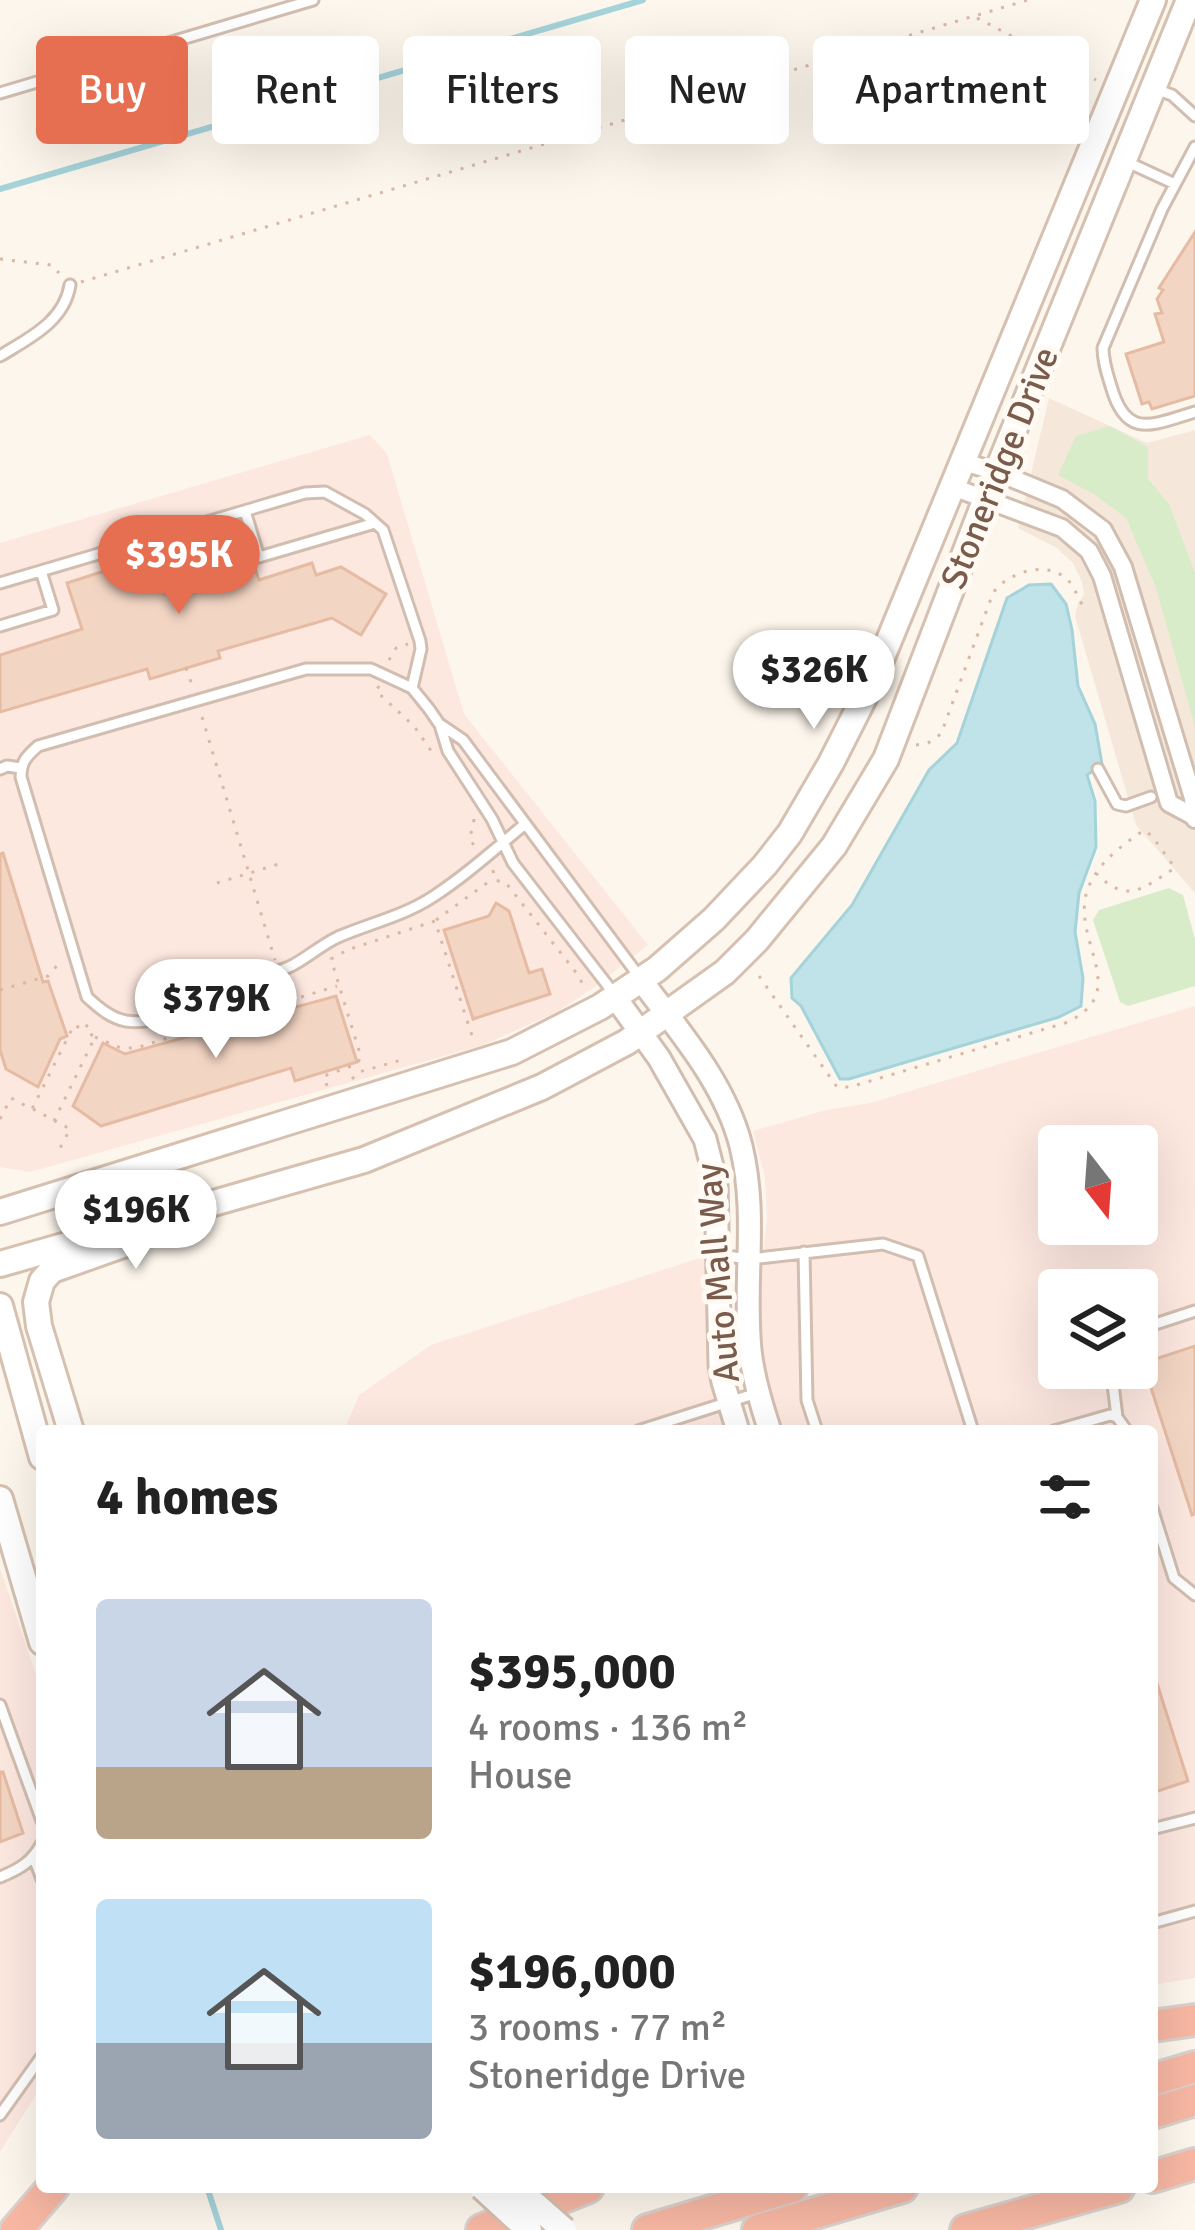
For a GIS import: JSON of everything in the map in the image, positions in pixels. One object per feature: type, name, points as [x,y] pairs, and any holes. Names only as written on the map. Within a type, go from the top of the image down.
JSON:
[{"type":"highway","points":[[1158,2025],[1195,2020]]},
{"type":"highway","points":[[1158,2078],[1195,2067]]},
{"type":"highway","points":[[1158,2111],[1195,2100]]},
{"type":"highway","points":[[1158,2175],[1195,2164]]},
{"type":"highway","points":[[16,2230],[48,2193]]},
{"type":"highway","points":[[482,2230],[573,2193]]},
{"type":"highway","points":[[648,2230],[773,2193]]},
{"type":"highway","points":[[758,2230],[882,2193]]},
{"type":"highway","points":[[966,2230],[1021,2222],[1102,2193]]},
{"type":"main road","name":"Stoneridge Drive","points":[[0,1212],[512,1052],[592,1012],[641,980],[713,919],[765,865],[831,764],[872,684],[1153,0]]},
{"type":"main road","name":"Stoneridge Drive","points":[[0,1264],[364,1160],[542,1087],[641,1032],[725,972],[771,925],[835,846],[886,759],[985,501],[1189,0]]},
{"type":"main road","points":[[69,1425],[39,1326],[36,1302],[42,1281],[52,1270],[124,1245],[192,1211]]},
{"type":"main road","points":[[0,1306],[36,1435]]},
{"type":"main road","points":[[0,1498],[36,1621]]},
{"type":"main road","points":[[489,2193],[529,2230]]},
{"type":"main road","points":[[522,2193],[564,2230]]},
{"type":"street","points":[[964,462],[1062,499],[1103,530],[1124,567],[1195,817]]},
{"type":"street","points":[[953,487],[1062,528],[1089,551],[1102,575],[1169,803],[1195,817]]},
{"type":"street","name":"Auto Mall Way","points":[[641,980],[718,1087],[741,1144],[752,1216],[749,1346],[768,1425]]},
{"type":"street","name":"Auto Mall Way","points":[[616,997],[673,1079],[705,1139],[716,1181],[720,1365],[736,1425]]},
{"type":"lane","points":[[0,93],[313,0]]},
{"type":"lane","points":[[1153,88],[1172,95],[1195,116]]},
{"type":"lane","points":[[1195,148],[1103,348],[1117,408],[1132,422],[1155,424],[1195,412]]},
{"type":"lane","points":[[1123,160],[1175,184]]},
{"type":"lane","points":[[0,356],[46,328],[68,300],[70,285]]},
{"type":"lane","points":[[0,584],[305,493],[326,491],[383,530],[420,641],[412,688]]},
{"type":"lane","points":[[245,511],[259,557],[375,523]]},
{"type":"lane","points":[[0,626],[53,610],[41,571]]},
{"type":"lane","points":[[525,824],[420,905],[332,940],[294,965],[248,980],[197,1005],[149,1020],[126,1021],[87,997],[21,768],[38,746],[306,669],[371,668],[412,688],[440,725],[463,740],[641,980]]},
{"type":"lane","points":[[440,725],[448,751],[492,819],[513,862],[616,997]]},
{"type":"lane","points":[[0,769],[21,768]]},
{"type":"lane","points":[[1099,769],[1117,803],[1126,806],[1151,797]]},
{"type":"lane","points":[[718,1255],[750,1259],[883,1244],[918,1256],[971,1425]]},
{"type":"lane","points":[[804,1252],[807,1400],[816,1425]]},
{"type":"lane","points":[[1158,1323],[1195,1311]]},
{"type":"lane","points":[[1114,1389],[1123,1425]]},
{"type":"lane","points":[[657,1425],[757,1393]]},
{"type":"lane","points":[[1072,1425],[1097,1417],[1118,1417]]},
{"type":"lane","points":[[1158,1527],[1174,1578],[1195,1595]]},
{"type":"lane","points":[[0,1705],[36,1804]]},
{"type":"lane","points":[[1158,1827],[1195,1818]]},
{"type":"lane","points":[[0,1877],[19,1870],[36,1854]]},
{"type":"lane","points":[[34,1858],[36,1863]]},
{"type":"lane","points":[[1158,1920],[1195,1911]]},
{"type":"lane","points":[[0,2115],[36,2064]]},
{"type":"path","points":[[0,259],[51,265],[70,285],[1028,0]]},
{"type":"path","points":[[976,17],[1116,90]]},
{"type":"path","points":[[916,745],[941,734],[1000,584],[1032,570],[1051,570],[1068,580],[1083,606]]},
{"type":"path","points":[[186,668],[289,1002]]},
{"type":"path","points":[[759,976],[837,1088],[1065,1024],[1086,1014],[1097,998],[1097,970],[1085,921],[1086,894],[1096,874],[1114,852],[1144,830],[1174,868],[1141,889],[1118,891],[1096,874]]},
{"type":"path","points":[[218,883],[279,864]]},
{"type":"path","points":[[405,1059],[327,1086],[324,1076],[357,1064],[361,1058],[331,959],[435,921],[495,880]]},
{"type":"path","points":[[1141,889],[1143,896]]},
{"type":"path","points":[[435,921],[472,1040]]},
{"type":"path","points":[[0,990],[48,976],[58,963],[75,956]]},
{"type":"path","points":[[32,1109],[74,1025],[121,1048],[136,1048],[339,986]]},
{"type":"path","points":[[85,1030],[99,1007]]},
{"type":"path","points":[[55,1121],[95,1037]]},
{"type":"path","points":[[0,1119],[11,1098],[70,1129],[57,1154]]},
{"type":"shaded area","points":[[1049,398],[1147,443],[1195,430],[1195,893],[1136,825],[1075,616],[1084,595],[1073,563],[1057,548],[1018,528]]},
{"type":"shaded area","points":[[370,435],[387,454],[464,714],[648,945],[557,1012],[483,1045],[30,1172],[0,1167],[0,543]]},
{"type":"shaded area","points":[[1195,1006],[1195,1978],[1158,1984],[1158,1425],[776,1425],[757,1348],[767,1218],[765,1178],[753,1131],[870,1103]]},
{"type":"shaded area","points":[[706,1256],[710,1364],[725,1425],[346,1425],[359,1395],[431,1345]]},
{"type":"shaded area","points":[[0,1568],[36,1675],[36,2095],[0,2152]]},
{"type":"green space","points":[[1110,426],[1148,447],[1148,479],[1169,504],[1195,573],[1195,727],[1156,588],[1126,518],[1058,475],[1076,436]]},
{"type":"green space","points":[[1169,888],[1183,895],[1195,939],[1195,986],[1128,1006],[1120,1002],[1093,920],[1099,910]]},
{"type":"water","points":[[1051,584],[1066,604],[1078,686],[1095,724],[1102,764],[1087,775],[1095,801],[1096,847],[1079,893],[1075,932],[1083,978],[1081,1006],[1059,1017],[840,1079],[801,1006],[792,998],[791,978],[852,905],[929,770],[957,743],[1007,598],[1029,585]]},
{"type":"building","points":[[1195,232],[1195,396],[1152,409],[1149,402],[1142,404],[1126,354],[1164,342],[1155,314],[1162,313],[1157,299],[1163,290],[1159,288]]},
{"type":"building","points":[[241,527],[259,580],[312,563],[316,575],[341,567],[386,594],[361,635],[332,618],[218,651],[220,658],[150,679],[147,669],[0,712],[0,655],[82,629],[67,583]]},
{"type":"building","points":[[3,853],[43,982],[48,981],[67,1036],[60,1039],[38,1087],[6,1069],[0,1050]]},
{"type":"building","points":[[496,903],[509,911],[529,973],[542,969],[550,994],[473,1019],[444,930],[489,916]]},
{"type":"building","points":[[336,996],[357,1062],[295,1081],[291,1068],[101,1126],[73,1106],[103,1043],[125,1054]]},
{"type":"building","points":[[1195,1346],[1192,1515],[1151,1389],[1158,1389],[1158,1358]]},
{"type":"building","points":[[1158,1686],[1188,1781],[1158,1791]]},
{"type":"building","points":[[0,1772],[23,1833],[0,1842]]},
{"type":"waterway","points":[[0,189],[643,0]]},
{"type":"waterway","points":[[209,2193],[221,2230]]}]
